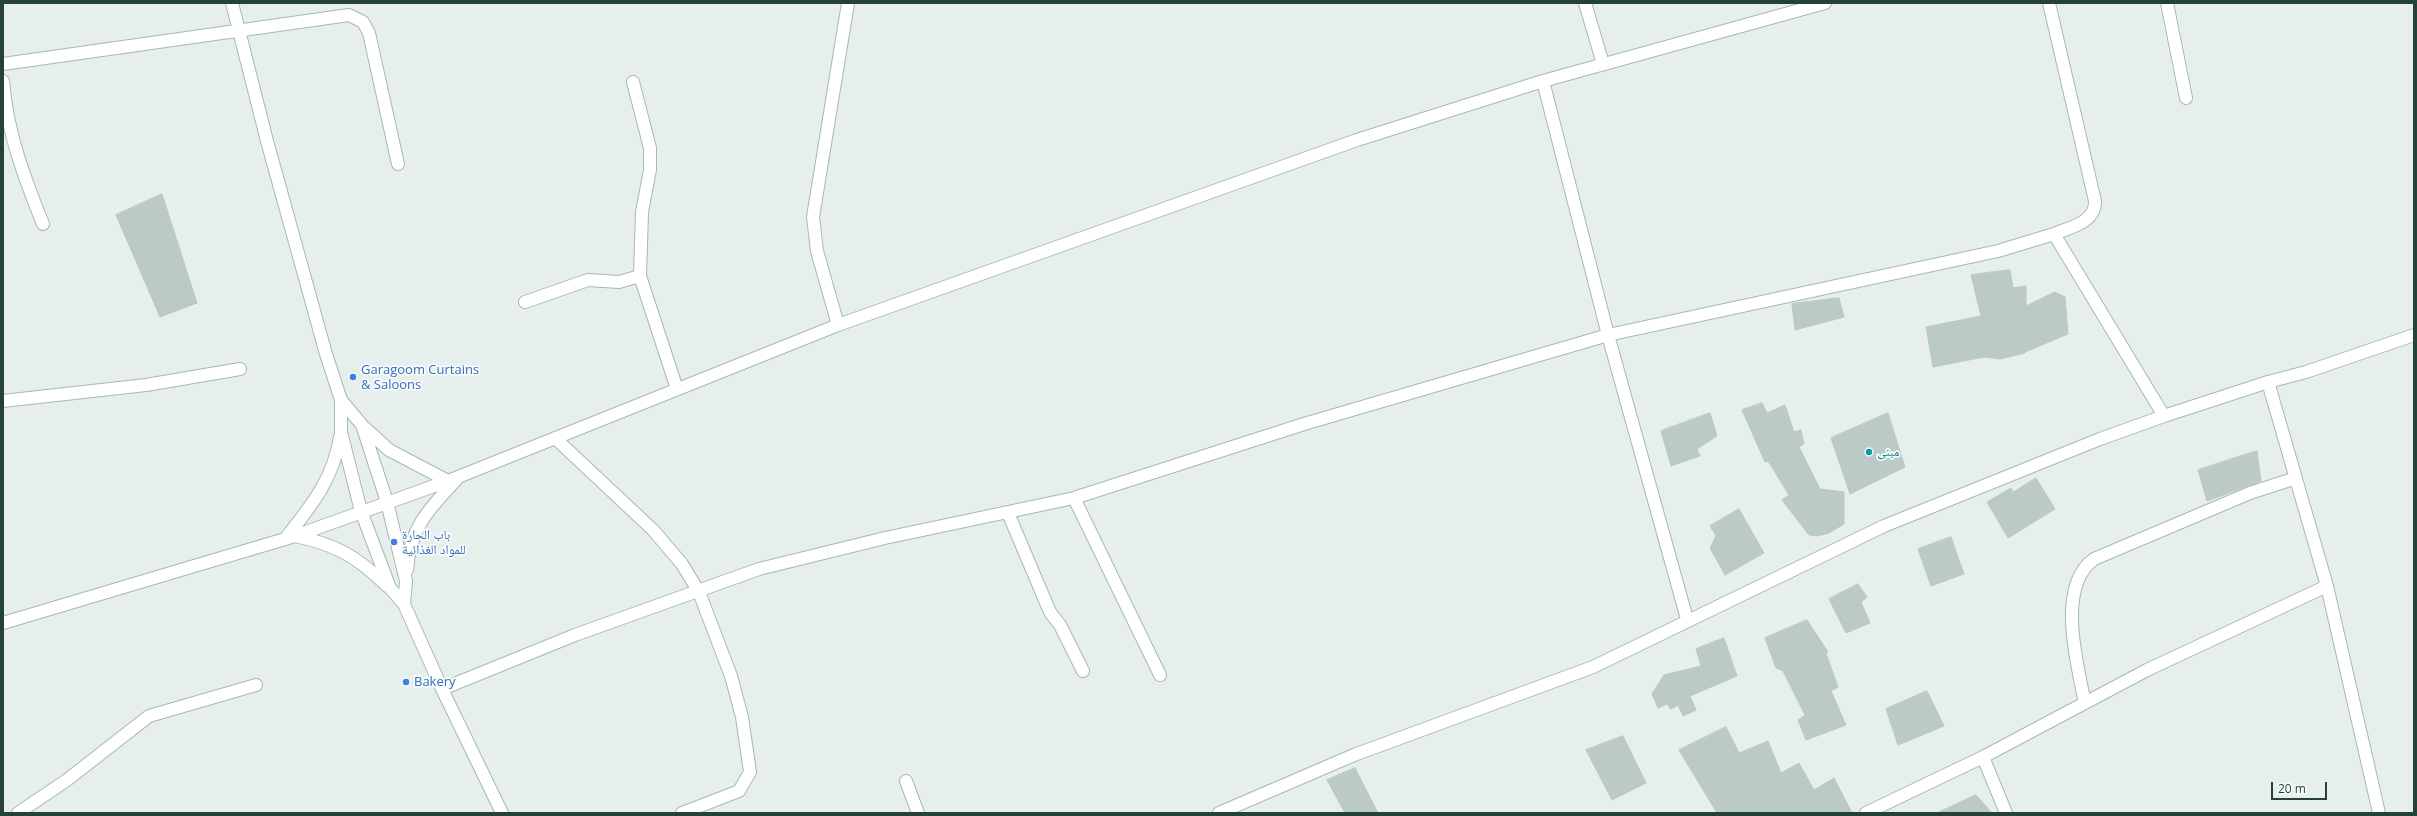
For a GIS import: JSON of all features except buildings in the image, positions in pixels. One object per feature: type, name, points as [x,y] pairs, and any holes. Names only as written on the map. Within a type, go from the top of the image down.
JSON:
[{"type":"street","points":[[232,3],[320,332],[342,400],[341,432],[337,455],[328,480],[290,537]]},
{"type":"street","points":[[838,324],[817,251],[813,217],[848,3]]},
{"type":"street","points":[[1585,3],[1603,64]]},
{"type":"street","points":[[3,623],[290,537],[448,481],[838,324],[1357,140],[1543,81],[1825,3]]},
{"type":"street","points":[[442,689],[575,635],[699,592],[759,569],[885,538],[1074,498],[1304,424],[1608,335],[1998,251],[2054,234],[2089,219],[2095,209],[2095,201],[2049,3]]},
{"type":"street","points":[[2167,3],[2186,98]]},
{"type":"street","points":[[3,64],[349,15],[363,22],[369,33],[398,164]]},
{"type":"street","points":[[3,81],[5,110],[19,165],[43,224]]},
{"type":"street","points":[[1543,81],[1608,335],[1688,619]]},
{"type":"street","points":[[632,82],[650,148],[650,170],[642,212],[640,276],[677,389]]},
{"type":"street","points":[[2054,234],[2164,416]]},
{"type":"street","points":[[525,302],[588,280],[619,282],[640,276]]},
{"type":"street","points":[[1219,813],[1354,755],[1593,667],[1688,619],[1884,526],[2164,416],[2268,382],[2306,372],[2414,335]]},
{"type":"street","points":[[3,401],[146,384],[240,369]]},
{"type":"street","points":[[2268,382],[2327,586],[2379,813]]},
{"type":"street","points":[[342,400],[362,425],[389,450],[448,481]]},
{"type":"street","points":[[362,425],[387,502],[406,581]]},
{"type":"street","points":[[341,432],[361,511],[390,588]]},
{"type":"street","points":[[555,438],[653,530],[682,564],[699,592],[731,676],[742,717],[750,772],[739,790],[682,813]]},
{"type":"street","points":[[404,604],[408,553],[421,519],[461,476]]},
{"type":"street","points":[[2085,703],[2075,646],[2072,601],[2074,585],[2086,564],[2094,559],[2250,493],[2296,478]]},
{"type":"street","points":[[1074,498],[1160,675]]},
{"type":"street","points":[[1008,513],[1050,612],[1060,625],[1083,671]]},
{"type":"street","points":[[290,537],[325,543],[354,557],[390,588],[404,604],[442,689],[502,813]]},
{"type":"street","points":[[1866,813],[1983,758],[2195,646],[2327,586]]},
{"type":"street","points":[[18,813],[67,780],[149,716],[256,685]]},
{"type":"street","points":[[1983,758],[2006,813]]},
{"type":"street","points":[[906,781],[918,813]]},
{"type":"place","name":"Garagoom Curtains & Saloons","points":[[353,377]]},
{"type":"place","name":"مبنى","points":[[1869,452]]},
{"type":"place","name":"باب الحارة للمواد الغذائية","points":[[394,542]]},
{"type":"place","name":"Bakery","points":[[406,682]]}]
